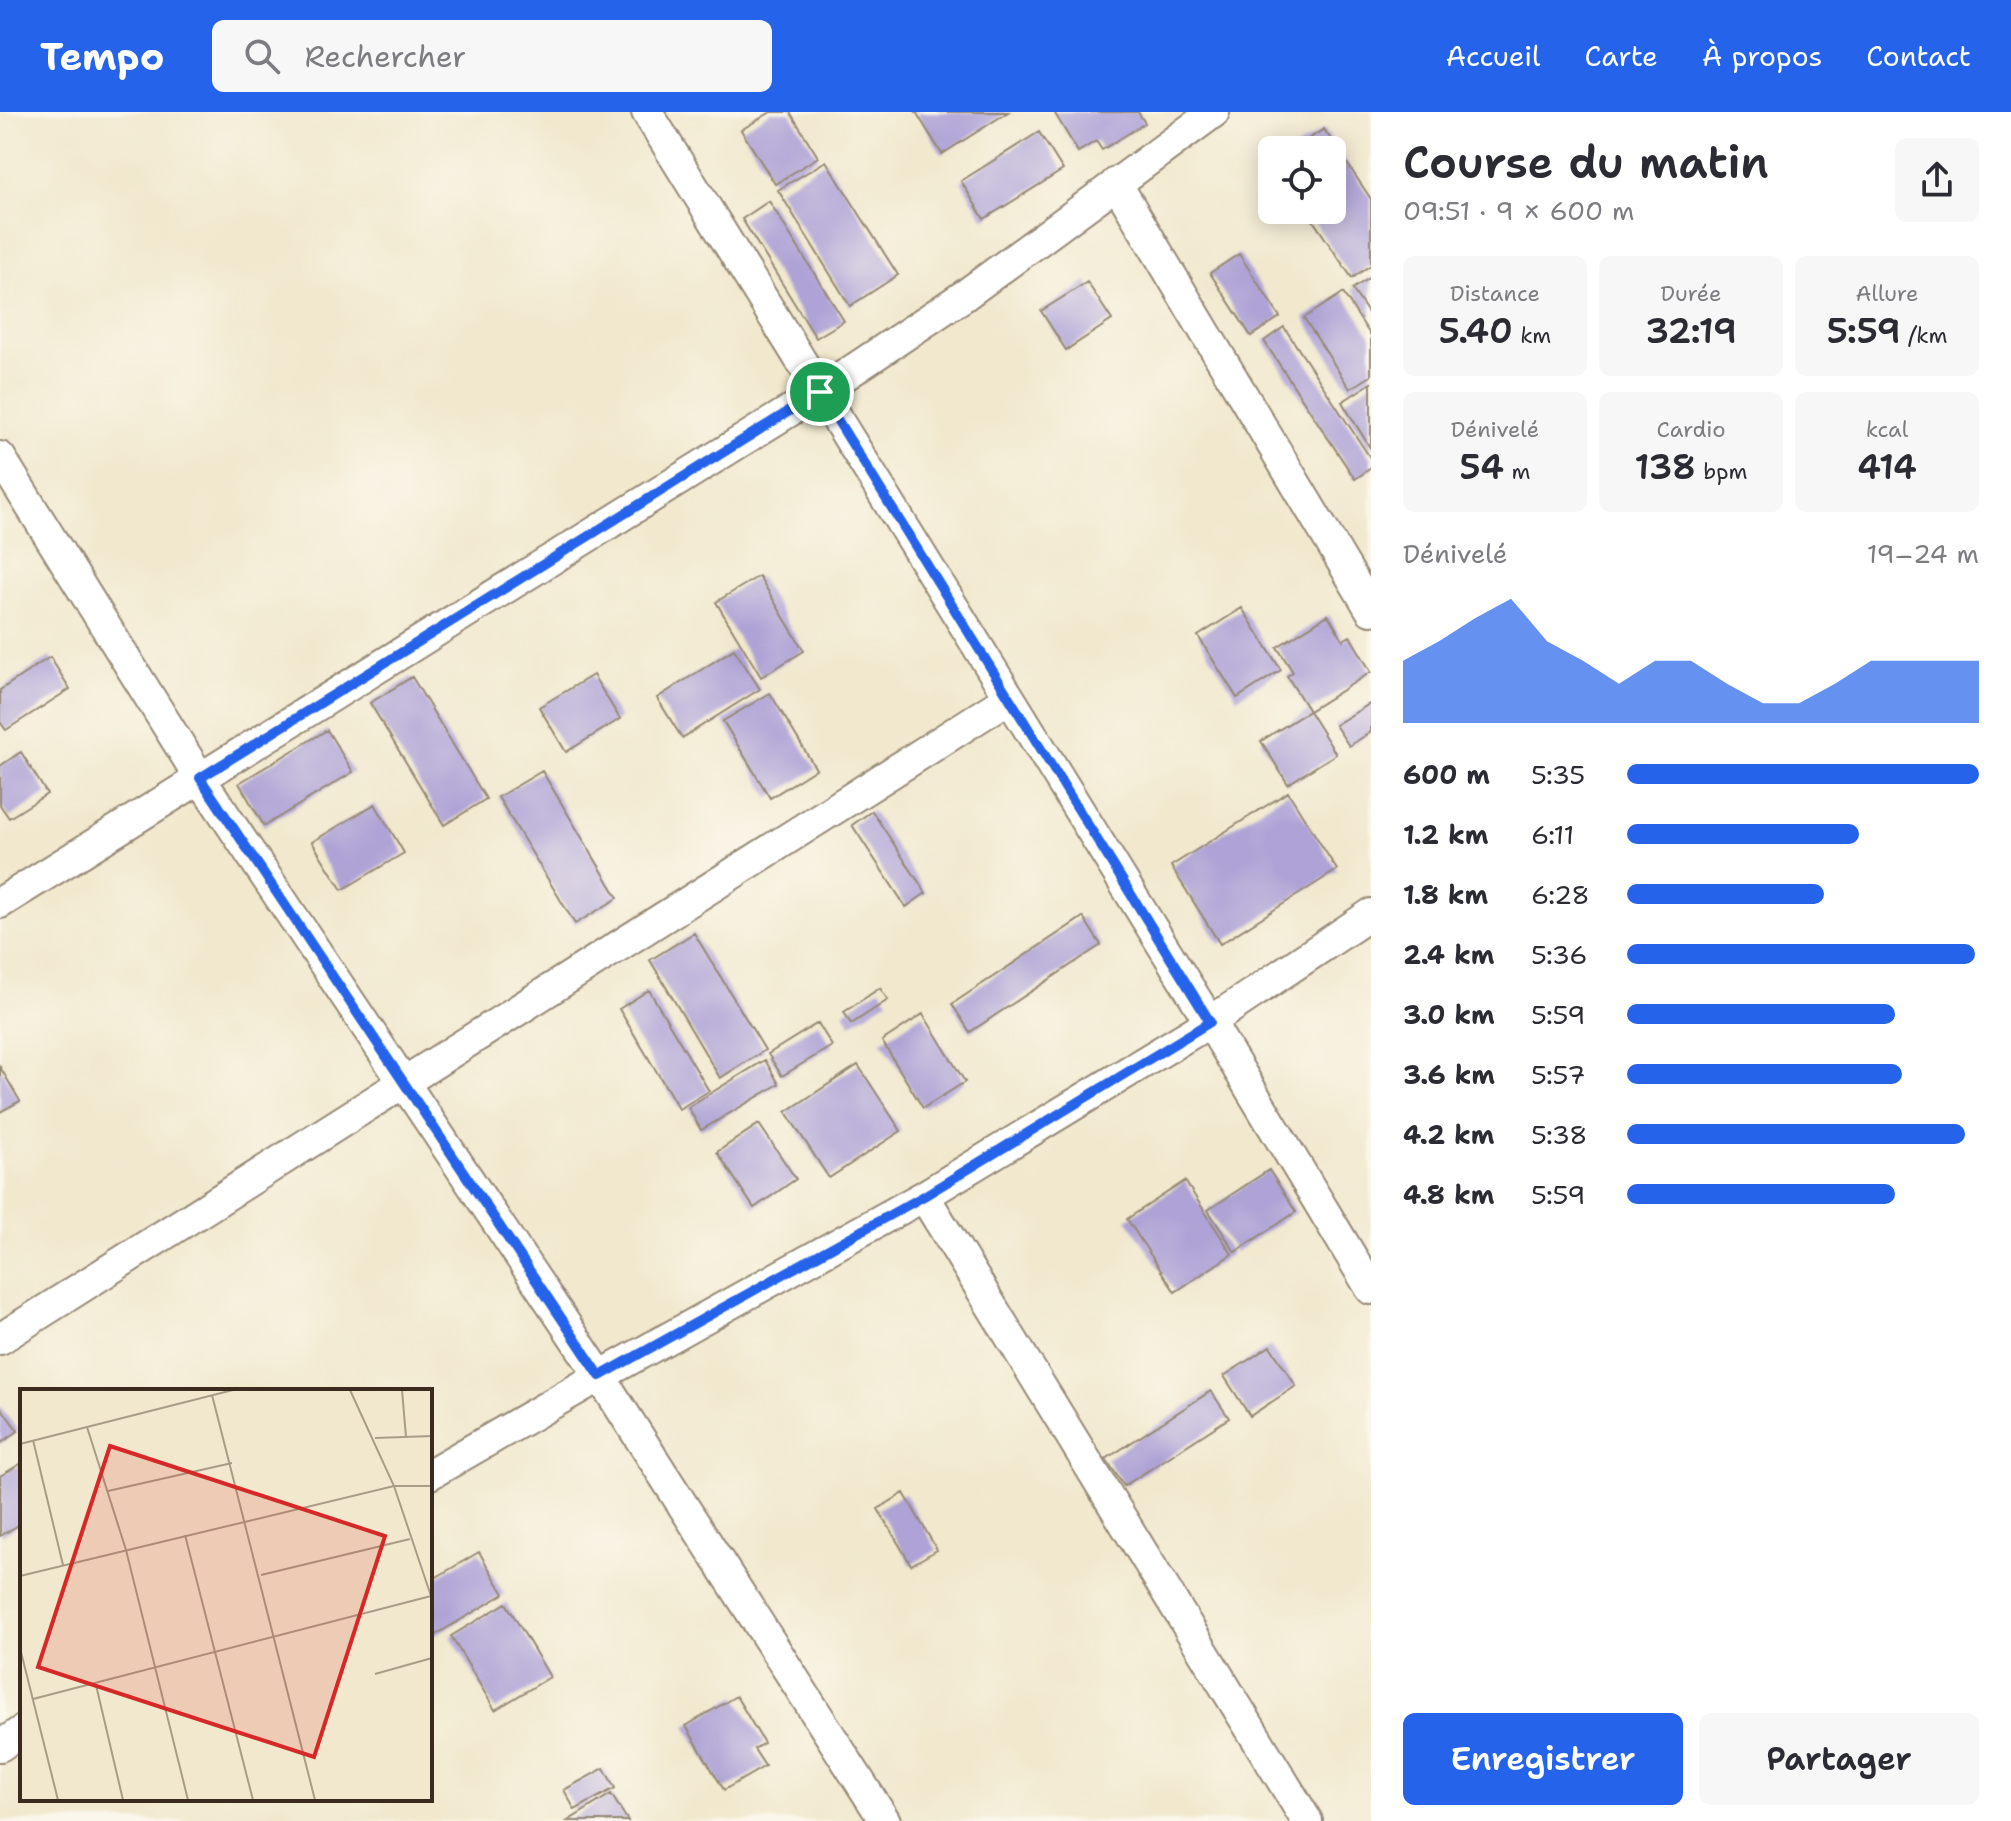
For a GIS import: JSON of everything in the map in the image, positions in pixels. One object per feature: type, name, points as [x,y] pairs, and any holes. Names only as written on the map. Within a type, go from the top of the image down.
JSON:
[{"type":"street","points":[[647,112],[1210,1022],[1371,1289]]},
{"type":"street","points":[[0,903],[820,392],[965,295],[1214,112]]},
{"type":"street","points":[[1116,183],[1371,610]]},
{"type":"street","points":[[2,467],[200,778],[600,1376],[885,1821]]},
{"type":"street","points":[[0,1339],[1009,698]]},
{"type":"street","points":[[432,1473],[924,1196],[1210,1022],[1371,914]]},
{"type":"street","points":[[924,1196],[1307,1821]]},
{"type":"street","points":[[0,1746],[20,1732]]},
{"type":"building","points":[[771,112],[790,112],[818,157],[775,184],[741,130]]},
{"type":"building","points":[[916,112],[1008,112],[942,154]]},
{"type":"building","points":[[1054,112],[1138,112],[1145,123],[1102,150],[1096,141],[1078,152]]},
{"type":"building","points":[[1324,129],[1329,136],[1313,136]]},
{"type":"building","points":[[1039,132],[1063,170],[984,219],[961,181]]},
{"type":"building","points":[[826,161],[898,275],[850,306],[778,190]]},
{"type":"building","points":[[1346,162],[1371,199],[1371,265],[1352,278],[1315,224],[1346,224]]},
{"type":"building","points":[[769,201],[844,321],[816,338],[742,219]]},
{"type":"building","points":[[1239,254],[1280,317],[1251,336],[1210,273]]},
{"type":"building","points":[[1371,277],[1371,317],[1352,289]]},
{"type":"building","points":[[1087,282],[1112,320],[1066,350],[1041,311]]},
{"type":"building","points":[[1343,293],[1371,336],[1371,376],[1350,389],[1304,318]]},
{"type":"building","points":[[1284,327],[1371,459],[1371,468],[1355,479],[1264,341]]},
{"type":"building","points":[[1371,383],[1371,449],[1342,402]]},
{"type":"building","points":[[759,576],[804,651],[761,677],[716,602]]},
{"type":"building","points":[[1242,608],[1281,670],[1237,698],[1198,636]]},
{"type":"building","points":[[1328,615],[1343,640],[1350,636],[1371,672],[1309,711],[1287,676],[1293,672],[1277,647]]},
{"type":"building","points":[[734,649],[760,689],[682,738],[657,698]]},
{"type":"building","points":[[50,657],[70,689],[6,730],[0,722],[0,690]]},
{"type":"building","points":[[593,675],[620,719],[566,752],[539,707]]},
{"type":"building","points":[[412,677],[486,799],[444,825],[370,703]]},
{"type":"building","points":[[770,693],[816,769],[770,798],[723,721]]},
{"type":"building","points":[[1371,703],[1371,732],[1349,746],[1335,725]]},
{"type":"building","points":[[1309,711],[1336,754],[1288,784],[1261,741]]},
{"type":"building","points":[[327,730],[353,772],[264,826],[239,783]]},
{"type":"building","points":[[21,752],[47,794],[9,818],[0,805],[0,766]]},
{"type":"building","points":[[542,771],[618,898],[575,924],[498,797]]},
{"type":"building","points":[[1288,792],[1337,870],[1220,944],[1171,866]]},
{"type":"building","points":[[375,804],[404,853],[342,890],[312,842]]},
{"type":"building","points":[[872,811],[926,893],[906,907],[852,825]]},
{"type":"building","points":[[1083,917],[1101,945],[970,1032],[952,1004]]},
{"type":"building","points":[[694,933],[765,1050],[720,1078],[650,960]]},
{"type":"building","points":[[880,988],[888,1000],[851,1024],[844,1012]]},
{"type":"building","points":[[649,990],[709,1091],[679,1109],[619,1009]]},
{"type":"building","points":[[923,1014],[965,1082],[923,1108],[882,1041]]},
{"type":"building","points":[[818,1023],[832,1046],[782,1076],[768,1054]]},
{"type":"building","points":[[765,1060],[779,1084],[701,1130],[688,1107]]},
{"type":"building","points":[[858,1065],[901,1131],[829,1178],[786,1112]]},
{"type":"building","points":[[0,1067],[20,1101],[0,1112]]},
{"type":"building","points":[[759,1124],[796,1179],[754,1208],[717,1152]]},
{"type":"building","points":[[1269,1170],[1296,1212],[1235,1252],[1208,1210]]},
{"type":"building","points":[[1185,1181],[1232,1254],[1175,1292],[1127,1219]]},
{"type":"building","points":[[1270,1346],[1296,1386],[1250,1416],[1224,1376]]},
{"type":"building","points":[[1211,1391],[1229,1418],[1124,1486],[1106,1459]]},
{"type":"building","points":[[0,1406],[18,1431],[0,1444]]},
{"type":"building","points":[[20,1464],[20,1524],[0,1536],[0,1476]]},
{"type":"building","points":[[904,1493],[937,1550],[911,1565],[878,1509]]},
{"type":"building","points":[[479,1552],[504,1594],[432,1637],[432,1580]]},
{"type":"building","points":[[506,1603],[550,1677],[495,1710],[451,1636]]},
{"type":"building","points":[[736,1696],[764,1743],[754,1749],[765,1766],[724,1790],[686,1726]]},
{"type":"building","points":[[604,1768],[615,1788],[575,1810],[564,1790]]},
{"type":"building","points":[[611,1794],[628,1821],[568,1821]]},
{"type":"route","points":[[820,392],[1210,1022],[924,1196],[600,1376],[200,778],[820,392]]}]
